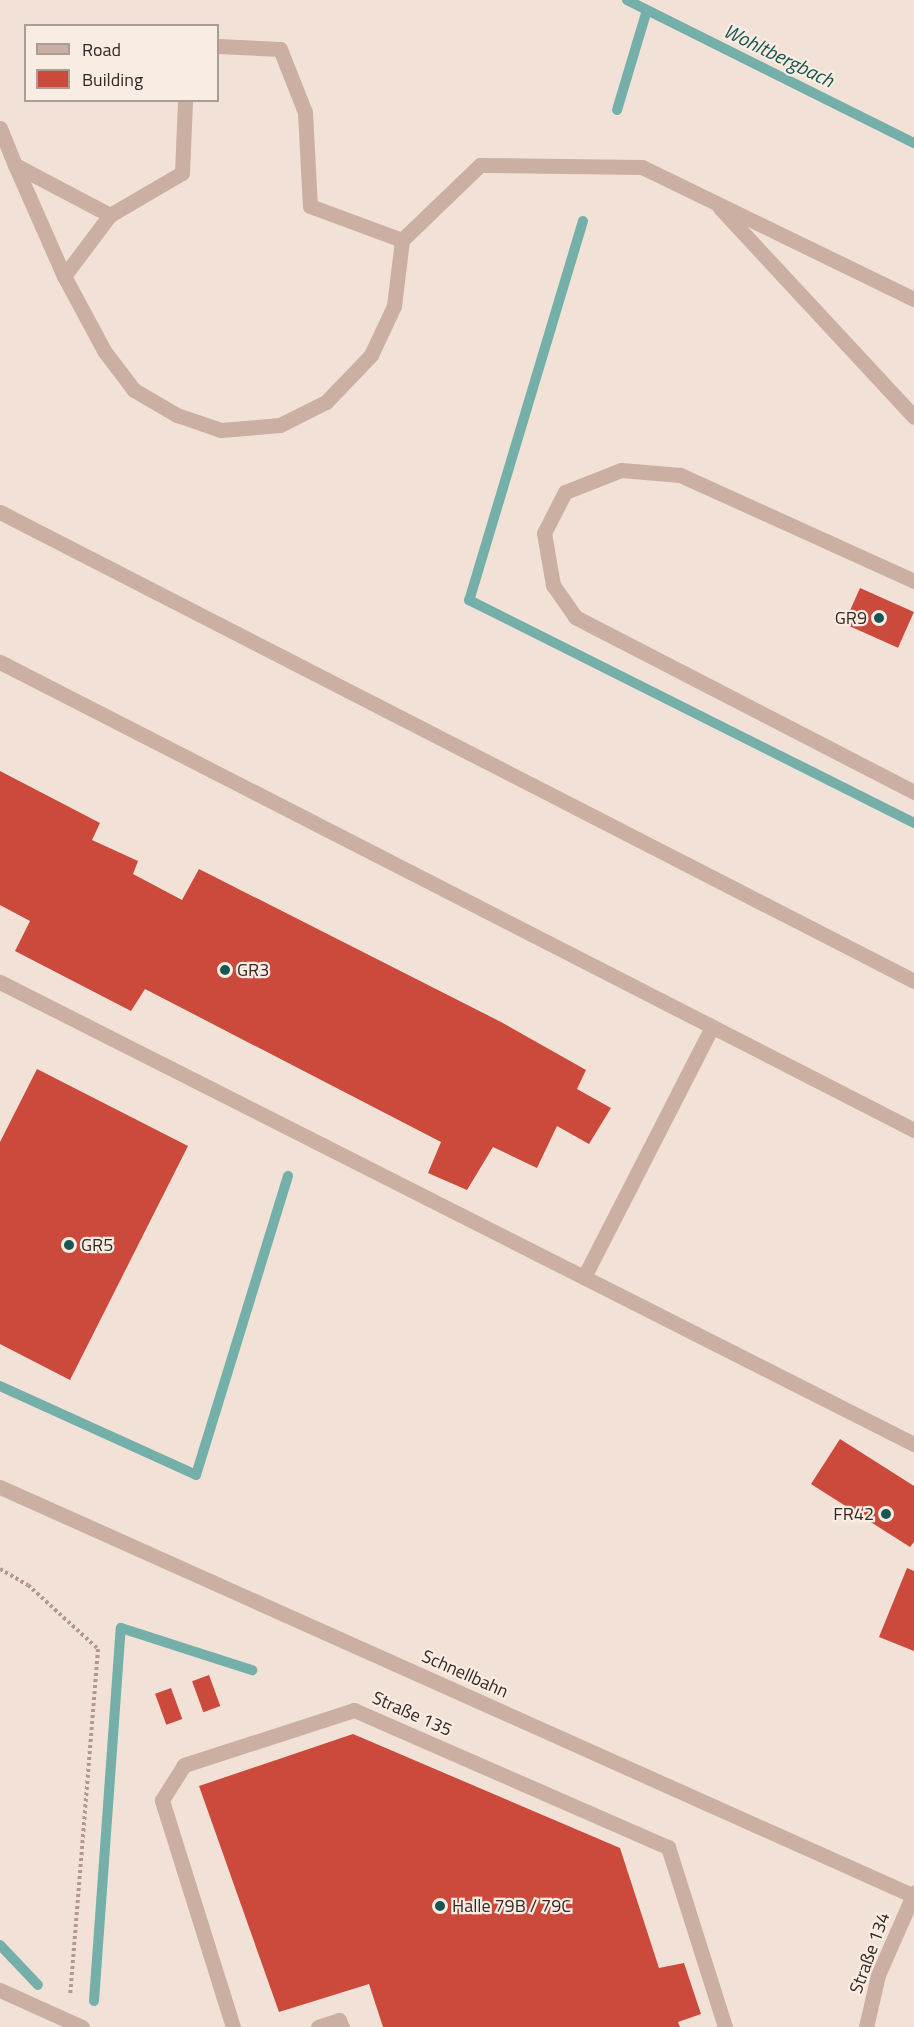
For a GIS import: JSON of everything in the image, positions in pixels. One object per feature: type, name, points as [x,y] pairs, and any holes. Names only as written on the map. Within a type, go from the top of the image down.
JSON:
[{"type":"street","points":[[219,46],[280,49],[305,112],[310,206],[402,240]]},
{"type":"street","points":[[64,276],[110,215],[182,173],[185,102]]},
{"type":"street","points":[[0,128],[64,276],[105,352],[134,390],[177,415],[220,430],[280,425],[326,402],[371,355],[394,306],[402,240],[480,165],[642,167],[914,299]]},
{"type":"street","points":[[15,165],[110,215]]},
{"type":"street","points":[[712,201],[914,417]]},
{"type":"street","points":[[914,581],[680,475],[621,470],[565,492],[544,533],[553,585],[575,617],[914,792]]},
{"type":"street","points":[[0,512],[914,981]]},
{"type":"street","points":[[0,662],[914,1130]]},
{"type":"street","points":[[0,982],[914,1444]]},
{"type":"street","points":[[584,1277],[712,1027]]},
{"type":"street","name":"Schnellbahn","points":[[0,1487],[914,1895]]},
{"type":"street","name":"Straße 135","points":[[233,2027],[162,1800],[184,1765],[354,1710],[668,1847],[724,2027]]},
{"type":"street","name":"Straße 134","points":[[866,2027],[878,1975],[914,1895]]},
{"type":"street","points":[[0,1990],[75,2024]]},
{"type":"street","points":[[318,2027],[339,2020],[342,2027]]},
{"type":"path","points":[[0,1569],[28,1585],[98,1649],[75,2024]]},
{"type":"building","name":"GR9","points":[[860,588],[914,612],[898,648],[844,624]]},
{"type":"building","name":"GR3","points":[[0,771],[100,823],[92,840],[138,861],[133,874],[182,900],[199,869],[501,1022],[586,1070],[577,1089],[611,1108],[589,1144],[557,1126],[537,1168],[493,1147],[467,1190],[428,1173],[441,1142],[145,989],[131,1011],[15,951],[30,921],[0,905]]},
{"type":"building","name":"GR5","points":[[37,1069],[188,1146],[70,1380],[0,1344],[0,1142]]},
{"type":"building","name":"FR42","points":[[840,1439],[914,1486],[914,1542],[910,1547],[811,1484]]},
{"type":"building","points":[[907,1568],[914,1571],[914,1651],[879,1637]]},
{"type":"building","points":[[209,1675],[220,1706],[203,1712],[192,1681]]},
{"type":"building","points":[[171,1688],[182,1719],[166,1725],[155,1694]]},
{"type":"building","name":"Halle 79B / 79C","points":[[353,1734],[620,1848],[659,1968],[684,1963],[701,2014],[678,2022],[680,2027],[383,2027],[369,1984],[279,2012],[199,1786]]},
{"type":"waterway","name":"Wohltbergbach","points":[[627,0],[914,143]]},
{"type":"waterway","points":[[617,110],[647,10]]},
{"type":"waterway","points":[[583,221],[469,600],[914,823]]},
{"type":"waterway","points":[[0,1386],[196,1475],[288,1176]]},
{"type":"waterway","points":[[94,2001],[121,1628],[252,1670]]},
{"type":"waterway","points":[[0,1945],[38,1985]]},
{"type":"place","name":"GR9","points":[[879,618]]},
{"type":"place","name":"GR3","points":[[225,970]]},
{"type":"place","name":"GR5","points":[[69,1245]]},
{"type":"place","name":"FR42","points":[[886,1514]]},
{"type":"place","name":"Halle 79B / 79C","points":[[440,1906]]}]
